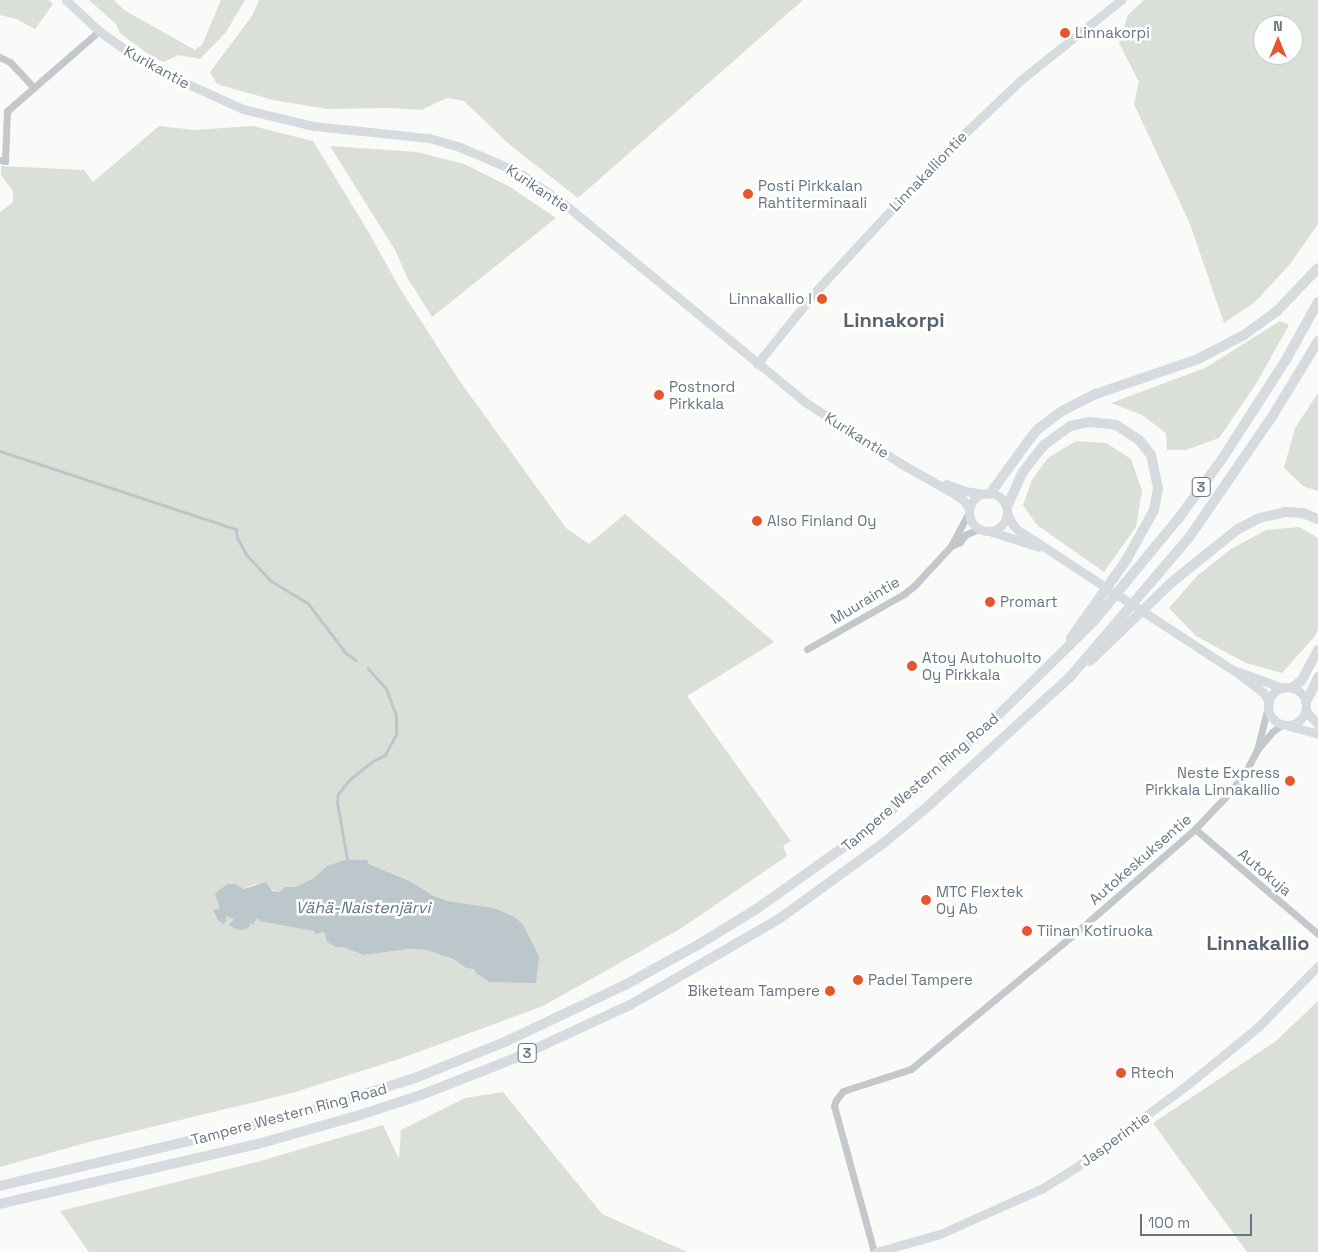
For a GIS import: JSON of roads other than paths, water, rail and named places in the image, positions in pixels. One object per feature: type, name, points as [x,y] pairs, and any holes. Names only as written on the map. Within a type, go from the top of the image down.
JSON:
[{"type":"highway","points":[[987,494],[1034,435],[1062,411],[1096,394],[1198,359],[1244,335],[1277,311],[1318,268]]},
{"type":"highway","name":"Tampere Western Ring Road","points":[[0,1186],[253,1126],[359,1097],[491,1048],[625,985],[696,946],[755,910],[865,832],[974,739],[1093,622],[1136,571],[1222,459],[1287,358],[1318,302]]},
{"type":"highway","name":"Tampere Western Ring Road","points":[[0,1204],[258,1144],[363,1114],[472,1076],[622,1009],[779,919],[851,868],[926,808],[1070,677],[1188,539],[1272,417],[1318,341]]},
{"type":"highway","points":[[1007,510],[1022,473],[1044,445],[1070,426],[1089,422],[1116,425],[1139,440],[1151,456],[1158,489],[1156,505],[1149,523],[1115,577],[1083,619],[1061,654]]},
{"type":"highway","points":[[1070,677],[1103,650],[1172,582],[1238,529],[1260,518],[1280,513],[1303,513],[1318,520]]},
{"type":"highway","points":[[1287,688],[1302,680],[1318,650]]},
{"type":"highway","points":[[1306,707],[1318,677]]},
{"type":"main road","name":"Kurikantie","points":[[66,0],[99,31],[148,66],[244,109],[314,126],[429,138],[460,147],[518,172],[563,203],[757,364],[830,419],[963,500],[970,510]]},
{"type":"main road","name":"Linnakalliontie","points":[[757,364],[814,293],[945,152],[1022,80],[1121,0]]},
{"type":"main road","name":"Kurikantie","points":[[929,478],[965,491],[987,494]]},
{"type":"main road","points":[[1045,549],[986,531],[973,524],[970,510],[976,498],[987,494],[1002,499],[1013,525],[1045,549],[1236,672],[1262,692],[1273,718],[1285,725],[1318,734]]},
{"type":"main road","points":[[986,531],[1000,528],[1007,510]]},
{"type":"main road","points":[[1236,672],[1301,693],[1306,707],[1318,725]]},
{"type":"main road","points":[[1269,705],[1274,693],[1287,688]]},
{"type":"main road","points":[[1285,725],[1298,722],[1306,707]]},
{"type":"main road","name":"Jasperintie","points":[[875,1252],[940,1234],[1043,1188],[1078,1166],[1187,1085],[1258,1027],[1318,966]]},
{"type":"street","points":[[0,160],[5,161],[7,111],[99,31]]},
{"type":"street","points":[[0,57],[10,62],[33,87]]},
{"type":"street","name":"Muuraintie","points":[[951,546],[970,510]]},
{"type":"street","name":"Muuraintie","points":[[807,649],[904,594],[951,546],[971,533],[986,531]]},
{"type":"street","name":"Autokeskuksentie","points":[[1257,750],[1269,705]]},
{"type":"street","name":"Autokeskuksentie","points":[[875,1252],[834,1106],[843,1091],[910,1069],[1124,892],[1195,829],[1232,791],[1257,750],[1272,732],[1285,725]]},
{"type":"street","name":"Autokuja","points":[[1195,829],[1318,934]]},
{"type":"water","name":"Vähä-Naistenjärvi","points":[[347,859],[367,860],[369,864],[410,881],[434,896],[448,901],[494,908],[515,917],[523,925],[539,956],[536,983],[490,982],[476,973],[474,969],[466,968],[453,959],[426,950],[410,949],[363,955],[343,947],[335,947],[327,942],[324,932],[315,934],[314,931],[259,921],[258,918],[254,925],[250,923],[249,927],[243,930],[236,929],[229,925],[234,919],[226,916],[226,921],[223,924],[218,920],[213,910],[220,909],[215,894],[227,884],[236,884],[244,889],[266,882],[272,891],[279,892],[285,887],[295,887],[312,879],[327,866]]},
{"type":"waterway","points":[[0,451],[236,529],[238,539],[247,555],[271,581],[308,603],[346,653],[356,660]]},
{"type":"waterway","points":[[347,859],[337,803],[338,794],[350,779],[373,761],[385,755],[396,734],[396,716],[386,689],[368,669]]},
{"type":"place","name":"Linnakorpi","points":[[1065,33]]},
{"type":"place","name":"Posti Pirkkalan Rahtiterminaali","points":[[748,194]]},
{"type":"place","name":"Linnakallio I","points":[[822,299]]},
{"type":"place","name":"Postnord Pirkkala","points":[[659,395]]},
{"type":"place","name":"Also Finland Oy","points":[[757,521]]},
{"type":"place","name":"Promart","points":[[990,602]]},
{"type":"place","name":"Atoy Autohuolto Oy Pirkkala","points":[[912,666]]},
{"type":"place","name":"Neste Express Pirkkala Linnakallio","points":[[1290,781]]},
{"type":"place","name":"MTC Flextek Oy Ab","points":[[926,900]]},
{"type":"place","name":"Tiinan Kotiruoka","points":[[1027,931]]},
{"type":"place","name":"Padel Tampere","points":[[858,980]]},
{"type":"place","name":"Biketeam Tampere","points":[[830,991]]},
{"type":"place","name":"Rtech","points":[[1121,1073]]},
{"type":"district","name":"Linnakorpi","points":[[894,320]]},
{"type":"district","name":"Linnakallio","points":[[1258,943]]}]
